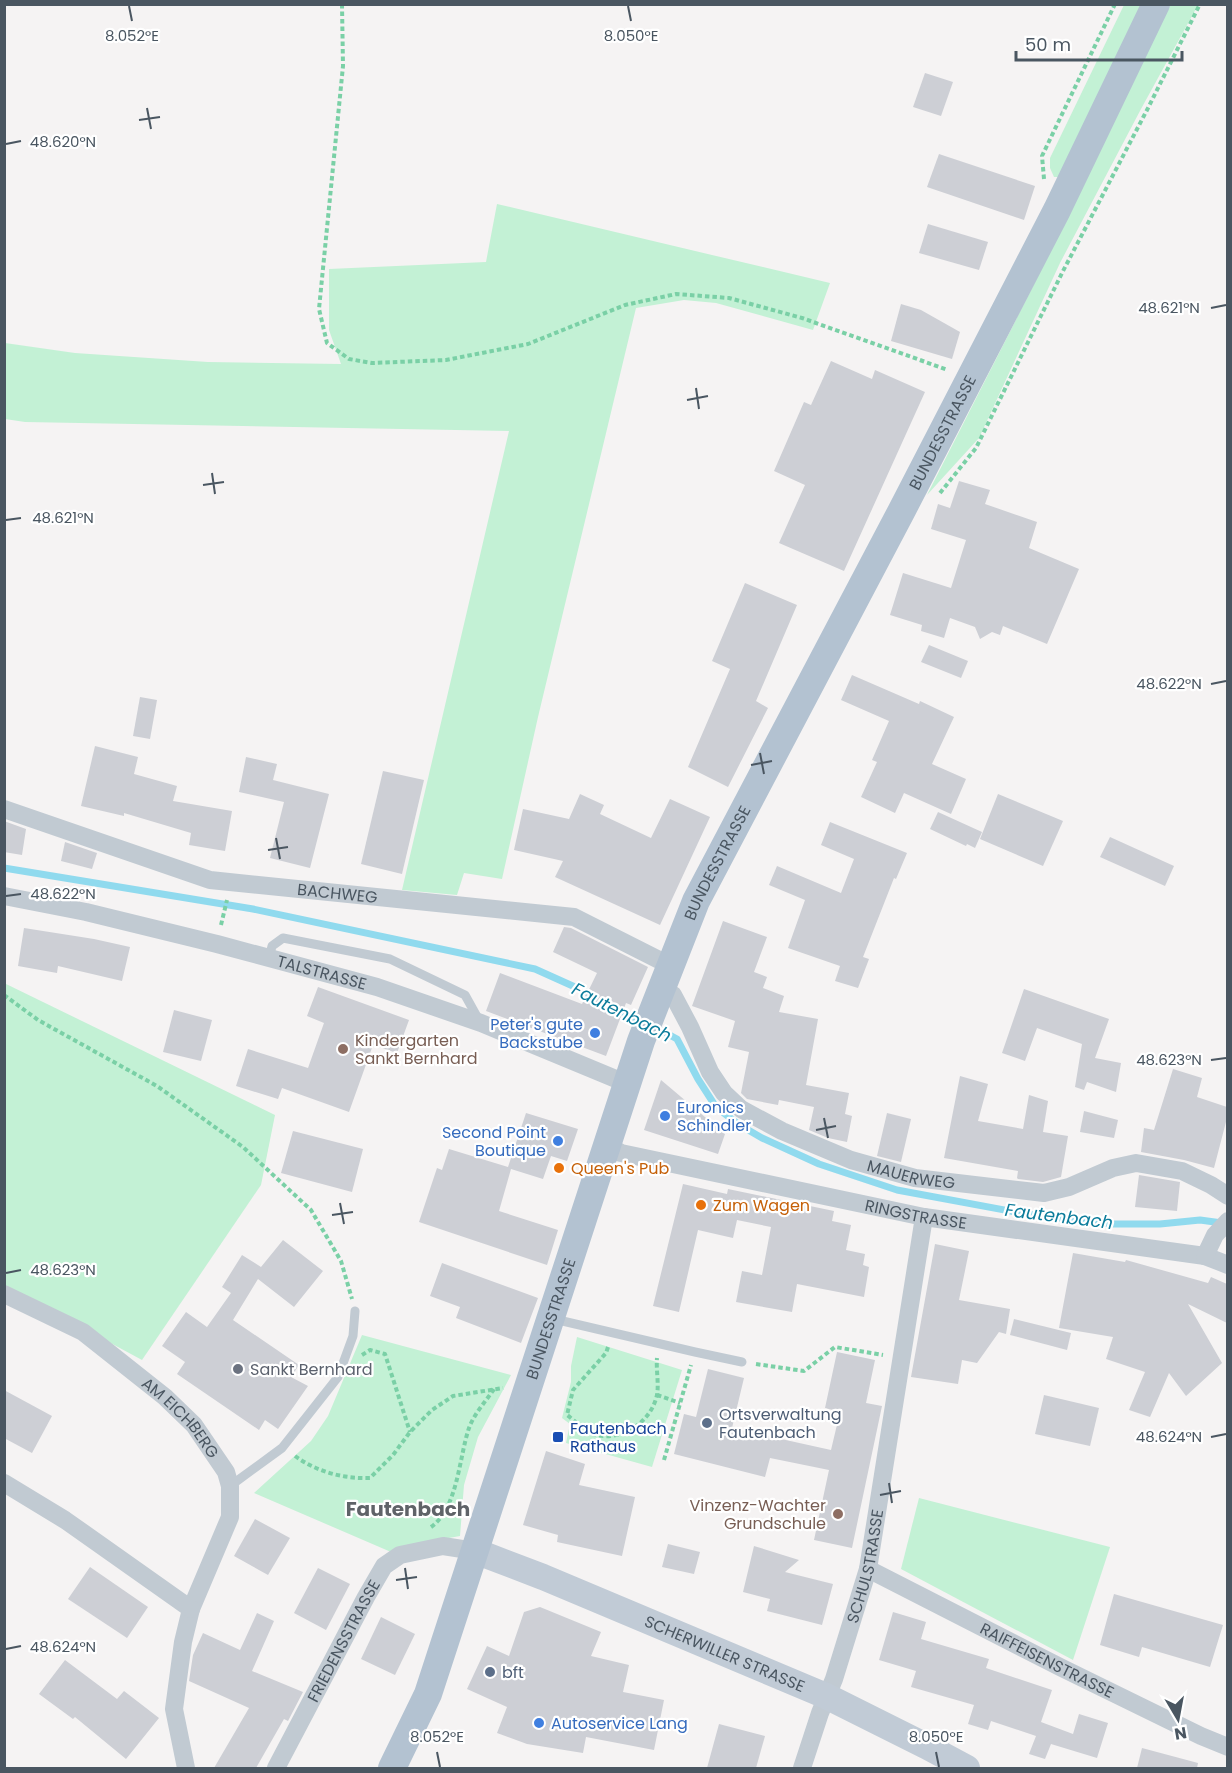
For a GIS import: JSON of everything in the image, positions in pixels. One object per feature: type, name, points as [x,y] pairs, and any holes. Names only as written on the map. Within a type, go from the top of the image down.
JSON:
[{"type":"main road","name":"BUNDESSTRASSE","points":[[392,1768],[428,1694],[641,1041],[696,901],[1057,210],[1156,4]]},
{"type":"street","name":"BACHWEG","points":[[4,809],[210,880],[574,917],[662,989]]},
{"type":"street","name":"TALSTRASSE","points":[[4,896],[97,915],[217,944],[377,987],[481,1023],[628,1084]]},
{"type":"street","name":"MAUERWEG","points":[[662,989],[673,995],[710,1072],[724,1093],[741,1109],[782,1131],[851,1160],[915,1178],[1044,1193],[1069,1187],[1113,1168],[1136,1163],[1182,1172],[1227,1196]]},
{"type":"street","name":"RINGSTRASSE","points":[[608,1146],[621,1153],[924,1217],[1205,1256],[1227,1265]]},
{"type":"street","name":"SCHULSTRASSE","points":[[802,1768],[826,1696],[834,1680],[868,1569],[924,1217]]},
{"type":"street","points":[[1205,1256],[1215,1235],[1227,1221]]},
{"type":"street","name":"AM EICHBERG","points":[[4,1294],[83,1332],[165,1397],[194,1425],[226,1472],[230,1486],[230,1517],[191,1609],[183,1642],[174,1709],[186,1768]]},
{"type":"street","points":[[4,1483],[65,1520],[191,1609]]},
{"type":"street","points":[[400,1555],[443,1546],[475,1551]]},
{"type":"street","name":"SCHERWILLER STRASSE","points":[[475,1551],[554,1581],[826,1696],[967,1768]]},
{"type":"street","name":"FRIEDENSSTRASSE","points":[[276,1768],[384,1566],[400,1555]]},
{"type":"street","name":"RAIFFEISENSTRASSE","points":[[868,1569],[1062,1668],[1227,1747]]},
{"type":"lane","points":[[269,959],[272,945],[283,938],[390,959],[465,995],[481,1023]]},
{"type":"lane","points":[[230,1486],[282,1448],[338,1377],[353,1336],[355,1311]]},
{"type":"lane","points":[[551,1318],[742,1362]]},
{"type":"path","points":[[342,4],[343,66],[320,309],[327,343],[349,359],[372,363],[446,360],[528,344],[625,305],[676,294],[729,298],[802,318],[970,378]]},
{"type":"path","points":[[1057,210],[1047,205],[1042,156],[1115,4]]},
{"type":"path","points":[[937,496],[976,448],[1062,273],[1148,110],[1200,4]]},
{"type":"path","points":[[4,995],[38,1020],[157,1086],[243,1147],[311,1210],[341,1261],[355,1311]]},
{"type":"path","points":[[615,1332],[606,1353],[573,1390],[567,1415],[592,1434],[609,1436],[631,1431],[642,1423],[657,1395],[658,1343]]},
{"type":"path","points":[[742,1362],[804,1371],[834,1347],[902,1358]]},
{"type":"path","points":[[338,1377],[369,1350],[385,1353],[410,1432]]},
{"type":"path","points":[[664,1460],[695,1352]]},
{"type":"path","points":[[282,1448],[303,1462],[332,1473],[351,1478],[370,1478],[432,1410],[453,1396],[494,1388],[470,1426],[451,1497],[443,1516],[435,1525],[416,1537],[400,1555]]},
{"type":"path","points":[[657,1395],[680,1403]]},
{"type":"green space","points":[[1124,5],[1146,5],[1059,177],[1054,177],[1050,168],[1050,158]]},
{"type":"green space","points":[[1170,5],[1198,5],[1060,263],[979,438],[927,495],[1030,292]]},
{"type":"green space","points":[[497,204],[830,283],[813,330],[716,303],[684,300],[636,308],[538,717],[502,879],[464,873],[457,895],[402,890],[509,431],[25,422],[5,419],[5,343],[75,353],[208,362],[341,364],[329,330],[329,269],[486,262]]},
{"type":"green space","points":[[4,983],[275,1115],[261,1185],[142,1360],[5,1286]]},
{"type":"green space","points":[[362,1335],[511,1375],[478,1437],[464,1485],[460,1536],[391,1552],[254,1493],[311,1441],[328,1416]]},
{"type":"green space","points":[[577,1337],[682,1370],[652,1467],[566,1443],[570,1424],[562,1418],[571,1382],[571,1366]]},
{"type":"green space","points":[[919,1498],[1110,1547],[1073,1660],[901,1569]]},
{"type":"building","points":[[925,73],[953,82],[941,116],[913,107]]},
{"type":"building","points":[[939,154],[1035,186],[1024,220],[927,187]]},
{"type":"building","points":[[928,224],[988,242],[979,270],[919,253]]},
{"type":"building","points":[[901,304],[921,310],[960,332],[952,359],[891,341]]},
{"type":"building","points":[[831,361],[872,379],[875,370],[925,392],[844,571],[779,543],[805,485],[774,471],[804,402],[811,405]]},
{"type":"building","points":[[959,481],[990,490],[985,504],[1037,522],[1029,548],[1079,569],[1047,644],[1003,626],[1000,635],[992,632],[980,639],[975,627],[950,618],[944,638],[921,631],[922,625],[890,615],[903,573],[951,588],[966,540],[931,529],[938,504],[950,508]]},
{"type":"building","points":[[745,583],[797,605],[756,701],[768,708],[728,787],[688,767],[730,669],[712,661]]},
{"type":"building","points":[[929,645],[968,661],[961,678],[921,662]]},
{"type":"building","points":[[852,675],[919,704],[920,701],[954,717],[932,764],[966,779],[951,814],[904,793],[895,813],[861,797],[877,762],[872,760],[889,721],[841,700]]},
{"type":"building","points":[[140,697],[157,700],[150,739],[133,736]]},
{"type":"building","points":[[95,746],[138,757],[134,774],[177,786],[173,801],[232,811],[225,851],[189,845],[191,833],[124,813],[124,816],[81,806]]},
{"type":"building","points":[[246,757],[277,764],[273,780],[329,794],[310,868],[270,858],[284,802],[239,792]]},
{"type":"building","points":[[383,771],[424,780],[402,874],[361,864]]},
{"type":"building","points":[[580,794],[604,805],[600,814],[651,838],[670,799],[710,817],[660,925],[555,877],[563,861],[514,850],[523,809],[569,819]]},
{"type":"building","points":[[998,794],[1063,821],[1043,866],[980,839]]},
{"type":"building","points":[[938,812],[982,832],[975,848],[930,829]]},
{"type":"building","points":[[4,821],[26,829],[22,855],[4,852]]},
{"type":"building","points":[[830,822],[907,853],[896,879],[894,878],[863,957],[869,959],[858,988],[835,981],[840,966],[788,948],[805,900],[769,885],[777,866],[841,893],[854,859],[821,845]]},
{"type":"building","points":[[1110,837],[1174,866],[1165,886],[1100,857]]},
{"type":"building","points":[[65,842],[97,853],[92,869],[61,861]]},
{"type":"building","points":[[723,921],[767,937],[754,972],[767,977],[763,988],[784,996],[779,1012],[818,1019],[806,1085],[849,1093],[845,1114],[852,1116],[847,1142],[828,1138],[809,1130],[814,1107],[779,1100],[778,1105],[747,1099],[741,1093],[749,1052],[728,1047],[735,1021],[692,1006]]},
{"type":"building","points":[[564,927],[571,928],[648,967],[631,1005],[626,1003],[606,1056],[486,1011],[500,973],[582,1004],[597,973],[553,952]]},
{"type":"building","points":[[24,928],[130,947],[122,981],[58,966],[57,973],[18,966]]},
{"type":"building","name":"Kindergarten Sankt Bernhard","points":[[318,987],[409,1020],[397,1053],[373,1045],[349,1112],[282,1088],[278,1099],[236,1086],[248,1049],[308,1068],[324,1023],[307,1016]]},
{"type":"building","points":[[1024,989],[1109,1019],[1095,1058],[1121,1063],[1116,1092],[1087,1082],[1084,1090],[1075,1087],[1082,1044],[1037,1028],[1025,1061],[1002,1053]]},
{"type":"building","points":[[174,1010],[212,1020],[201,1061],[163,1052]]},
{"type":"building","points":[[1173,1069],[1202,1078],[1197,1097],[1227,1107],[1227,1118],[1214,1168],[1141,1152],[1144,1128],[1154,1130]]},
{"type":"building","points":[[960,1076],[988,1084],[978,1121],[1023,1129],[1029,1095],[1048,1101],[1043,1132],[1068,1136],[1061,1177],[1043,1182],[1018,1179],[1018,1171],[944,1158]]},
{"type":"building","points":[[661,1080],[725,1134],[718,1154],[644,1130]]},
{"type":"building","points":[[1084,1111],[1118,1120],[1114,1138],[1080,1132]]},
{"type":"building","points":[[526,1113],[578,1129],[567,1161],[551,1156],[543,1179],[511,1169],[499,1211],[558,1230],[547,1265],[419,1222],[437,1168],[442,1170],[449,1149],[508,1167]]},
{"type":"building","points":[[887,1113],[911,1119],[901,1162],[877,1156]]},
{"type":"building","points":[[293,1131],[363,1149],[352,1192],[281,1173]]},
{"type":"building","points":[[1139,1175],[1180,1182],[1177,1211],[1135,1207]]},
{"type":"building","points":[[683,1184],[727,1194],[728,1189],[834,1211],[832,1221],[851,1225],[846,1250],[865,1254],[863,1265],[869,1267],[864,1297],[797,1284],[792,1312],[736,1302],[742,1271],[762,1275],[771,1227],[737,1220],[733,1238],[698,1230],[679,1312],[653,1306]]},
{"type":"building","name":"Sankt Bernhard","points":[[283,1240],[323,1271],[294,1307],[258,1279],[233,1320],[299,1365],[291,1377],[308,1386],[278,1429],[265,1420],[259,1430],[177,1374],[185,1362],[162,1346],[186,1312],[207,1327],[231,1293],[222,1287],[242,1255],[261,1267]]},
{"type":"building","points":[[935,1244],[969,1251],[959,1300],[1010,1309],[1006,1334],[999,1332],[977,1363],[962,1360],[958,1384],[911,1377]]},
{"type":"building","points":[[1073,1253],[1125,1262],[1126,1260],[1208,1283],[1211,1277],[1227,1284],[1227,1323],[1188,1304],[1222,1363],[1186,1396],[1169,1373],[1150,1417],[1129,1410],[1145,1372],[1106,1359],[1113,1337],[1059,1328]]},
{"type":"building","points":[[442,1263],[538,1298],[521,1343],[456,1318],[460,1307],[430,1296]]},
{"type":"building","points":[[1014,1319],[1071,1333],[1067,1350],[1010,1335]]},
{"type":"building","points":[[837,1352],[875,1360],[866,1403],[882,1406],[852,1548],[814,1540],[829,1470],[770,1458],[765,1477],[674,1454],[684,1414],[696,1417],[708,1369],[744,1378],[732,1428],[831,1450],[840,1412],[825,1408]]},
{"type":"building","points":[[4,1390],[52,1416],[32,1453],[4,1438]]},
{"type":"building","points":[[1044,1395],[1099,1408],[1090,1446],[1035,1434]]},
{"type":"building","points":[[546,1451],[585,1464],[579,1485],[635,1497],[622,1556],[557,1542],[558,1535],[523,1525]]},
{"type":"building","points":[[255,1519],[290,1538],[268,1575],[234,1556]]},
{"type":"building","points":[[668,1544],[700,1552],[694,1574],[662,1567]]},
{"type":"building","points":[[754,1546],[799,1560],[785,1572],[833,1584],[822,1625],[767,1611],[770,1599],[743,1592]]},
{"type":"building","points":[[90,1567],[148,1607],[127,1638],[68,1599]]},
{"type":"building","points":[[318,1568],[350,1584],[326,1630],[294,1613]]},
{"type":"building","points":[[1114,1594],[1223,1625],[1210,1667],[1142,1647],[1139,1657],[1100,1645]]},
{"type":"building","points":[[540,1607],[601,1632],[591,1656],[629,1665],[623,1692],[664,1700],[654,1750],[586,1737],[583,1753],[527,1744],[497,1733],[507,1707],[467,1689],[487,1646],[509,1656],[524,1612]]},
{"type":"building","points":[[893,1612],[926,1622],[921,1639],[989,1659],[986,1668],[1052,1690],[1041,1722],[1073,1734],[1079,1714],[1108,1723],[1097,1758],[1051,1744],[1045,1759],[1029,1754],[1036,1736],[991,1721],[988,1730],[968,1724],[974,1705],[911,1687],[916,1671],[879,1660]]},
{"type":"building","points":[[257,1613],[274,1621],[252,1671],[303,1692],[288,1721],[284,1719],[256,1768],[214,1768],[249,1708],[189,1681],[193,1655],[203,1633],[240,1650]]},
{"type":"building","points":[[381,1617],[415,1634],[395,1675],[361,1659]]},
{"type":"building","points":[[65,1660],[117,1699],[124,1691],[159,1718],[126,1759],[75,1717],[73,1719],[39,1694]]},
{"type":"building","points":[[719,1724],[765,1736],[756,1768],[707,1768]]},
{"type":"building","points":[[1142,1748],[1198,1763],[1197,1768],[1137,1768]]},
{"type":"waterway","name":"Fautenbach","points":[[4,868],[253,909],[535,969],[595,996]]},
{"type":"waterway","name":"Fautenbach","points":[[615,1008],[643,1022]]},
{"type":"waterway","name":"Fautenbach","points":[[653,1026],[677,1039],[716,1107],[738,1124],[762,1138],[819,1164],[897,1190],[1026,1214],[1112,1224],[1160,1224],[1200,1220],[1222,1223]]},
{"type":"place","name":"Peter's gute Backstube","points":[[595,1033]]},
{"type":"place","name":"Kindergarten Sankt Bernhard","points":[[343,1049]]},
{"type":"place","name":"Euronics Schindler","points":[[665,1116]]},
{"type":"place","name":"Second Point Boutique","points":[[558,1141]]},
{"type":"place","name":"Queen's Pub","points":[[559,1168]]},
{"type":"place","name":"Zum Wagen","points":[[701,1205]]},
{"type":"place","name":"Sankt Bernhard","points":[[238,1369]]},
{"type":"place","name":"Ortsverwaltung Fautenbach","points":[[707,1423]]},
{"type":"place","name":"Fautenbach Rathaus","points":[[558,1437]]},
{"type":"place","name":"Vinzenz-Wachter Grundschule","points":[[838,1514]]},
{"type":"place","name":"bft","points":[[490,1672]]},
{"type":"place","name":"Autoservice Lang","points":[[539,1723]]},
{"type":"district","name":"Fautenbach","points":[[408,1509]]}]
